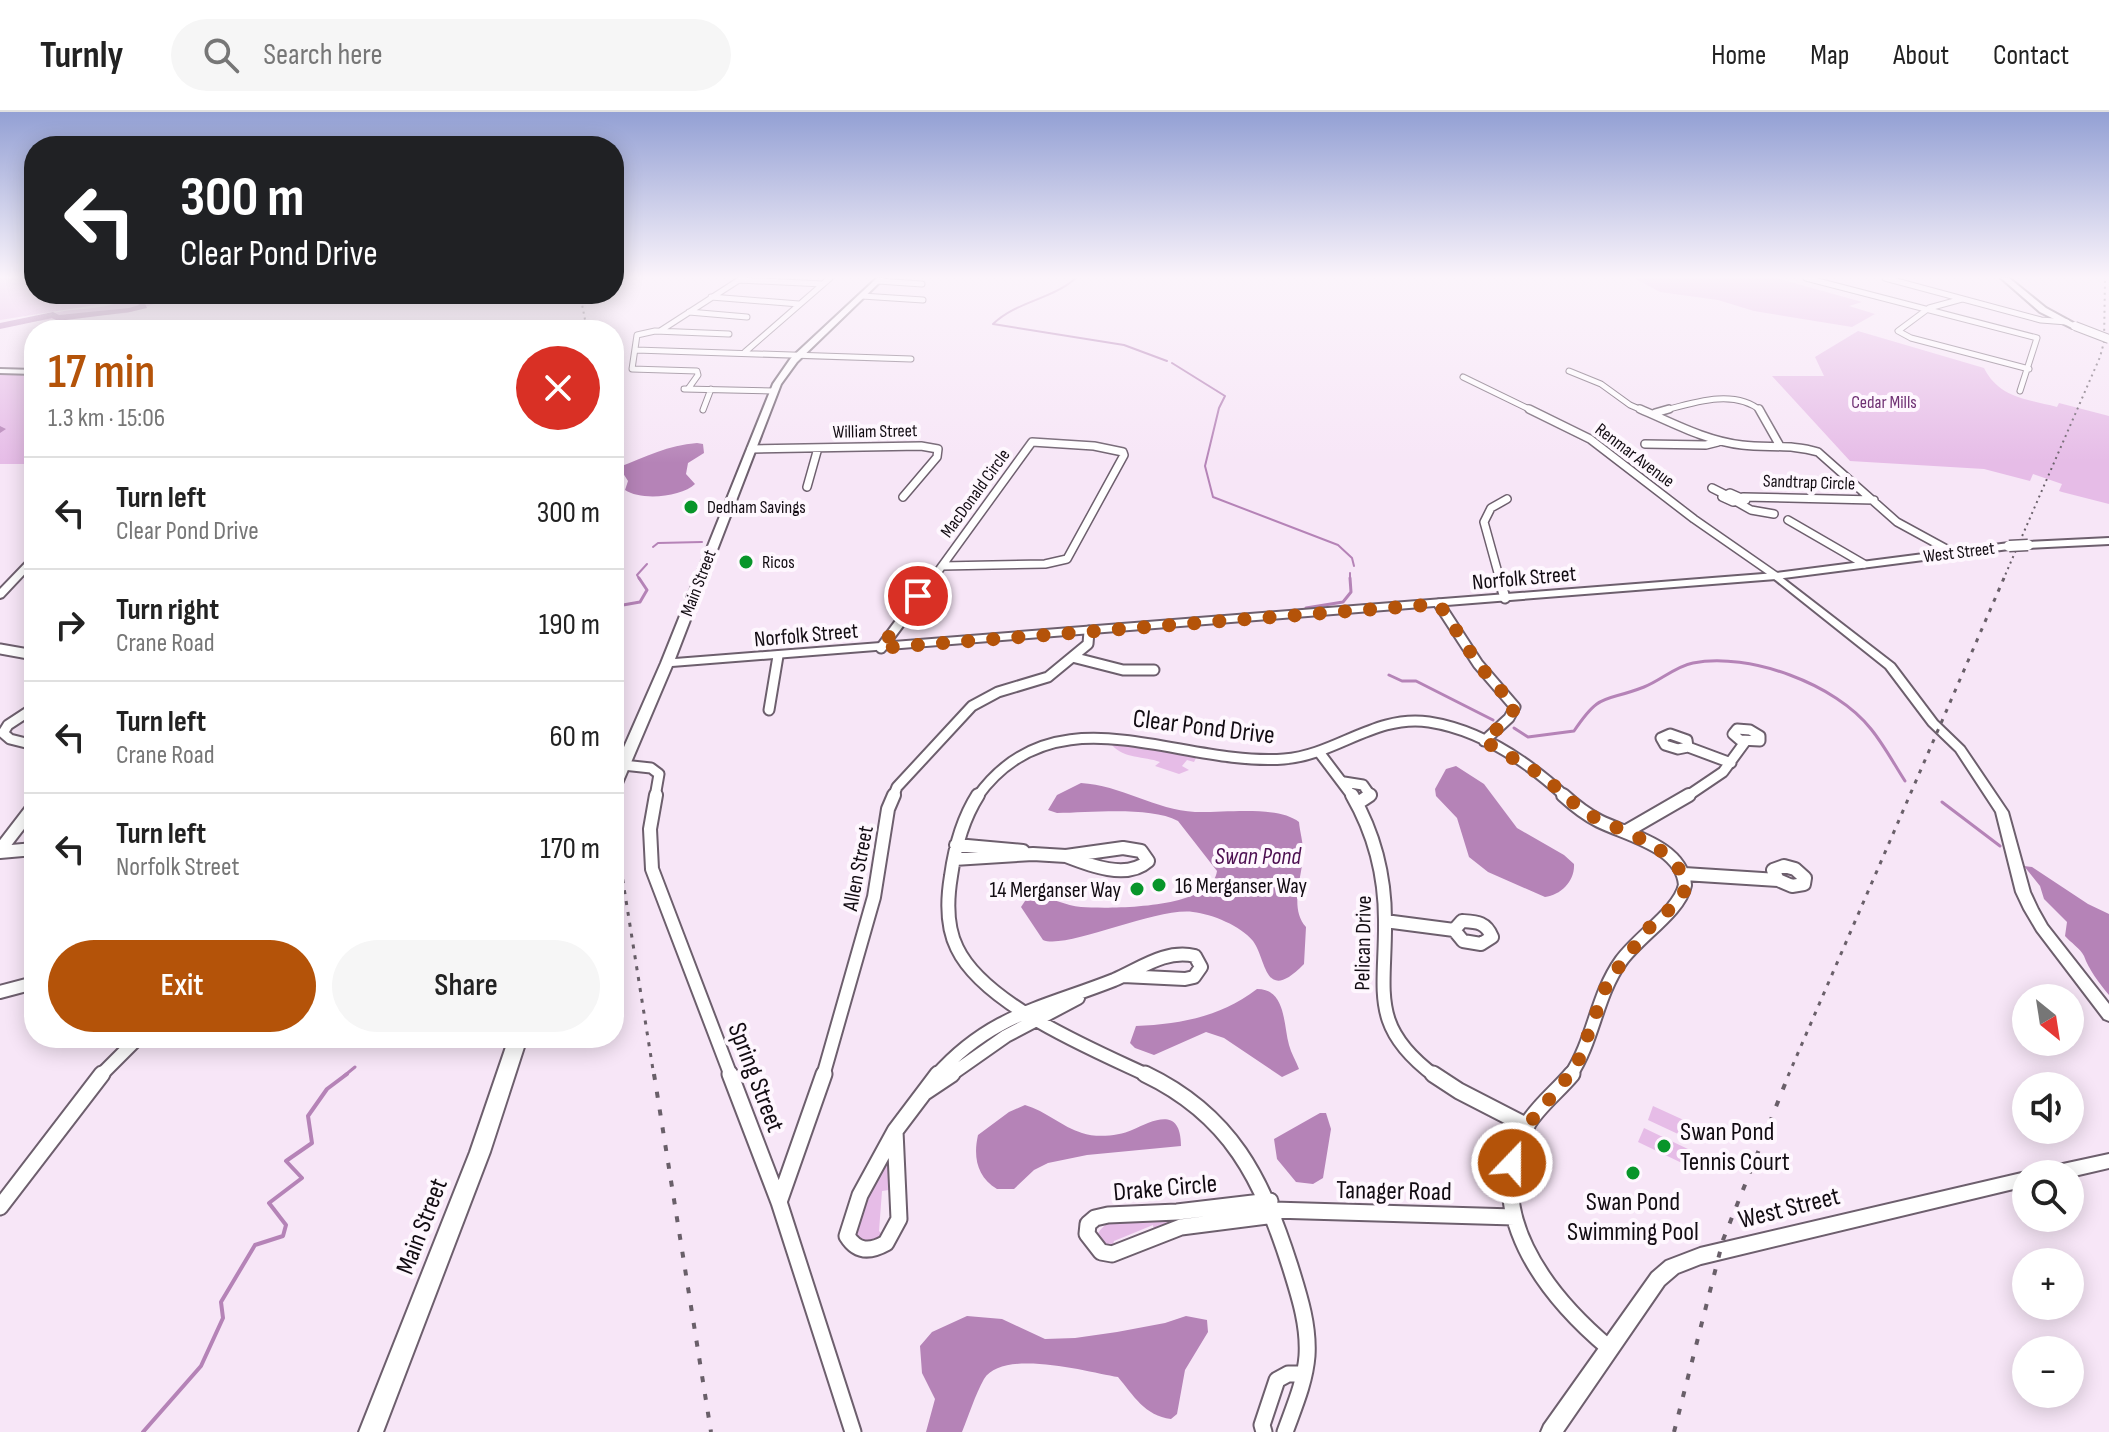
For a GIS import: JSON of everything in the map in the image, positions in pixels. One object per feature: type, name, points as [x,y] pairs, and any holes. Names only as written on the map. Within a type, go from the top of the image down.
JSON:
[{"type":"main road","name":"Main Street","points":[[624,763],[667,663],[774,391],[800,354],[815,340]]},
{"type":"main road","name":"West Street","points":[[1809,573],[1952,552],[2109,541]]},
{"type":"main road","name":"Norfolk Street","points":[[667,663],[1809,573]]},
{"type":"main road","name":"Main Street","points":[[371,1432],[480,1152],[515,1048]]},
{"type":"street","points":[[638,340],[632,369],[697,371],[698,375],[685,389],[774,391]]},
{"type":"street","points":[[745,352],[759,340]]},
{"type":"street","points":[[1926,340],[2029,369]]},
{"type":"street","points":[[2020,391],[2037,340]]},
{"type":"street","points":[[636,350],[911,359]]},
{"type":"street","points":[[0,371],[24,372]]},
{"type":"street","points":[[1569,371],[1601,384],[1630,405],[1720,441],[1741,445],[1803,447],[1818,452],[1897,522],[1952,552]]},
{"type":"street","name":"Renmar Avenue","points":[[1463,377],[1590,439],[1694,519],[1776,576]]},
{"type":"street","points":[[703,410],[711,389]]},
{"type":"street","points":[[1655,413],[1707,401],[1747,403],[1762,413],[1780,446]]},
{"type":"street","points":[[1645,444],[1706,445],[1720,441]]},
{"type":"street","name":"MacDonald Circle","points":[[881,648],[1032,442],[1123,452],[1067,559],[1045,564],[942,566]]},
{"type":"street","points":[[1671,445],[1682,456]]},
{"type":"street","name":"William Street","points":[[751,449],[921,446],[938,449],[937,457],[903,497]]},
{"type":"street","points":[[807,487],[818,448]]},
{"type":"street","name":"Sandtrap Circle","points":[[1712,488],[1740,500],[1874,500]]},
{"type":"street","points":[[1505,598],[1484,522],[1491,508],[1507,499]]},
{"type":"street","points":[[1740,500],[1757,512],[1774,514]]},
{"type":"street","points":[[1788,520],[1864,564]]},
{"type":"street","points":[[0,595],[24,570]]},
{"type":"street","points":[[1799,591],[1799,585],[1809,573]]},
{"type":"street","points":[[1776,576],[1799,591],[1890,666],[1933,723],[1960,749],[2002,812],[2023,892],[2031,909],[2042,928],[2109,1015]]},
{"type":"street","points":[[1439,604],[1478,664],[1515,707],[1509,718],[1484,741]]},
{"type":"street","name":"Allen Street","points":[[779,1202],[832,1050],[874,897],[888,809],[897,787],[972,706],[998,692],[1038,682],[1088,644],[1089,631]]},
{"type":"street","points":[[0,649],[24,653]]},
{"type":"street","points":[[769,710],[778,656]]},
{"type":"street","points":[[1072,657],[1123,670],[1154,670]]},
{"type":"street","points":[[24,715],[8,725],[3,733],[10,739],[24,742]]},
{"type":"street","name":"Clear Pond Drive","points":[[1285,1432],[1308,1353],[1305,1325],[1273,1209],[1238,1147],[1203,1110],[1154,1078],[1028,1016],[970,968],[956,946],[949,919],[955,852],[973,802],[989,781],[1021,757],[1061,741],[1091,736],[1117,737],[1257,759],[1280,759],[1319,752],[1375,724],[1406,720],[1441,724],[1484,741],[1534,770],[1585,813],[1656,846],[1684,874]]},
{"type":"street","points":[[1625,832],[1704,786],[1731,763],[1745,742]]},
{"type":"street","points":[[1688,747],[1731,763]]},
{"type":"street","name":"Pelican Drive","points":[[1319,752],[1358,803],[1375,844],[1382,876],[1385,921],[1381,1001],[1398,1040],[1424,1067],[1448,1084],[1527,1126]]},
{"type":"street","name":"Spring Street","points":[[624,765],[651,768],[659,774],[650,829],[652,869],[779,1202],[853,1432]]},
{"type":"street","points":[[0,851],[24,819]]},
{"type":"street","points":[[955,852],[1066,856],[1128,871],[1140,870],[1148,861],[1141,851],[1123,848],[1066,856]]},
{"type":"street","points":[[0,851],[24,850]]},
{"type":"street","points":[[1609,1348],[1583,1329],[1554,1297],[1540,1275],[1514,1217],[1510,1187],[1512,1163],[1527,1126],[1576,1067],[1602,994],[1616,968],[1649,928],[1680,900],[1684,892],[1684,874],[1778,880]]},
{"type":"street","points":[[1385,921],[1454,930]]},
{"type":"street","points":[[895,1129],[899,1219],[886,1243],[877,1249],[855,1248],[847,1236],[848,1226],[861,1193],[895,1129],[920,1095],[1028,1016],[1098,986],[1179,953],[1195,956],[1201,967],[1194,977],[1185,979],[1123,976]]},
{"type":"street","points":[[0,992],[24,986]]},
{"type":"street","points":[[0,1207],[98,1078],[128,1048]]},
{"type":"street","points":[[2084,1166],[2109,1161]]},
{"type":"street","name":"West Street","points":[[1551,1432],[1658,1279],[1672,1267],[1689,1259],[2012,1182]]},
{"type":"street","name":"Tanager Road","points":[[1273,1209],[1514,1217]]},
{"type":"street","name":"Drake Circle","points":[[1179,1219],[1123,1252],[1112,1254],[1101,1252],[1087,1234],[1088,1224],[1095,1218],[1179,1219],[1273,1209]]},
{"type":"street","points":[[1264,1432],[1262,1425],[1277,1380],[1288,1374],[1304,1374]]},
{"type":"green space","name":"Cedar Mills","points":[[1844,340],[1887,340],[1984,368],[1998,386],[2015,396],[2109,416],[2109,504],[2059,491],[2062,484],[2033,474],[2030,481],[1984,469],[1850,461],[1772,376],[1824,376],[1815,357]]},
{"type":"green space","points":[[0,371],[24,372],[24,464],[0,464]]},
{"type":"green space","points":[[1114,742],[1198,754],[1194,762],[1187,760],[1182,766],[1189,770],[1179,774],[1155,766],[1160,762],[1122,753],[1112,745]]},
{"type":"green space","name":"Swan Pond Tennis Court","points":[[1653,1106],[1699,1127],[1693,1141],[1648,1120]]},
{"type":"green space","name":"Swan Pond Tennis Court","points":[[1644,1128],[1690,1150],[1684,1164],[1638,1142]]},
{"type":"green space","points":[[887,1162],[892,1163],[895,1189],[882,1191],[879,1231],[885,1237],[882,1243],[858,1241],[854,1233],[868,1196]]},
{"type":"green space","points":[[1168,1218],[1172,1225],[1155,1235],[1153,1225],[1114,1241],[1111,1252],[1096,1239],[1100,1230],[1116,1220]]},
{"type":"water","points":[[686,444],[703,444],[704,453],[688,463],[686,474],[695,484],[671,495],[641,496],[625,490],[628,481],[624,465]]},
{"type":"water","points":[[1456,766],[1484,784],[1517,828],[1574,864],[1572,876],[1561,890],[1545,897],[1488,872],[1469,857],[1457,818],[1436,796],[1435,789],[1446,769]]},
{"type":"water","name":"Swan Pond","points":[[1081,783],[1110,788],[1181,810],[1278,813],[1299,822],[1303,852],[1297,902],[1306,927],[1304,964],[1291,976],[1274,980],[1253,941],[1241,930],[1209,915],[1193,912],[1157,916],[1071,939],[1043,940],[1021,907],[1027,898],[1040,897],[1081,907],[1159,904],[1198,893],[1211,884],[1217,871],[1178,821],[1166,816],[1136,812],[1057,813],[1048,810],[1057,795]]},
{"type":"water","points":[[2024,866],[2032,867],[2088,904],[2109,914],[2109,995],[2091,971],[2083,953],[2065,936],[2067,922],[2044,899],[2040,886]]},
{"type":"water","points":[[1257,989],[1273,995],[1282,1009],[1290,1048],[1299,1069],[1282,1077],[1224,1038],[1206,1032],[1154,1055],[1130,1043],[1136,1026],[1200,1017],[1229,1006]]},
{"type":"water","points":[[1025,1105],[1088,1135],[1121,1134],[1165,1119],[1176,1125],[1181,1146],[1087,1155],[1048,1163],[1034,1170],[1014,1189],[997,1189],[985,1179],[978,1166],[978,1135],[1009,1112]]},
{"type":"water","points":[[1320,1113],[1326,1113],[1331,1129],[1323,1178],[1313,1184],[1296,1182],[1277,1159],[1274,1139]]},
{"type":"water","points":[[967,1316],[1002,1319],[1045,1339],[1117,1332],[1186,1316],[1207,1320],[1208,1332],[1185,1370],[1177,1414],[1171,1419],[1147,1409],[1118,1377],[1027,1363],[994,1370],[984,1379],[962,1432],[926,1432],[935,1399],[922,1373],[920,1346],[932,1332]]},
{"type":"waterway","points":[[1090,340],[1124,345],[1167,361]]},
{"type":"waterway","points":[[1172,363],[1225,396],[1219,408],[1205,466],[1213,497],[1338,545],[1352,558],[1354,566]]},
{"type":"waterway","points":[[653,547],[658,543],[702,542]]},
{"type":"waterway","points":[[640,580],[637,575],[647,564]]},
{"type":"waterway","points":[[1350,573],[1350,578]]},
{"type":"waterway","points":[[624,605],[640,602],[647,590],[639,578]]},
{"type":"waterway","points":[[1306,608],[1343,602],[1351,592],[1350,578]]},
{"type":"waterway","points":[[1514,728],[1528,737],[1574,731],[1597,704],[1650,684],[1680,667],[1715,661],[1740,662],[1790,675],[1836,698],[1871,729],[1905,781]]},
{"type":"waterway","points":[[1389,675],[1402,681],[1416,681],[1493,720]]},
{"type":"waterway","points":[[1942,802],[2000,846]]},
{"type":"waterway","points":[[344,1076],[355,1067]]},
{"type":"waterway","points":[[143,1432],[201,1366],[223,1318],[221,1302],[255,1245],[283,1236],[286,1225],[269,1203],[302,1178],[286,1161],[312,1143],[308,1116],[327,1089],[347,1074]]},
{"type":"railway","points":[[2003,580],[2100,357],[2104,340]]},
{"type":"railway","points":[[1788,1076],[2004,578]]},
{"type":"railway","points":[[624,888],[654,1076]]},
{"type":"railway","points":[[654,1074],[711,1432]]},
{"type":"railway","points":[[1674,1432],[1723,1240],[1789,1074]]},
{"type":"place","name":"Dedham Savings","points":[[691,507]]},
{"type":"place","name":"Ricos","points":[[746,562]]},
{"type":"place","name":"16 Merganser Way","points":[[1159,885]]},
{"type":"place","name":"14 Merganser Way","points":[[1137,889]]},
{"type":"place","name":"Swan Pond Tennis Court","points":[[1664,1146]]},
{"type":"place","name":"Swan Pond Swimming Pool","points":[[1633,1173]]},
{"type":"route","points":[[918,596],[881,648],[1439,604],[1482,670],[1515,707],[1509,718],[1484,741],[1525,763],[1574,805],[1598,821],[1656,846],[1677,863],[1684,874],[1684,892],[1680,900],[1649,928],[1608,981],[1576,1067],[1527,1126],[1512,1163]]}]
